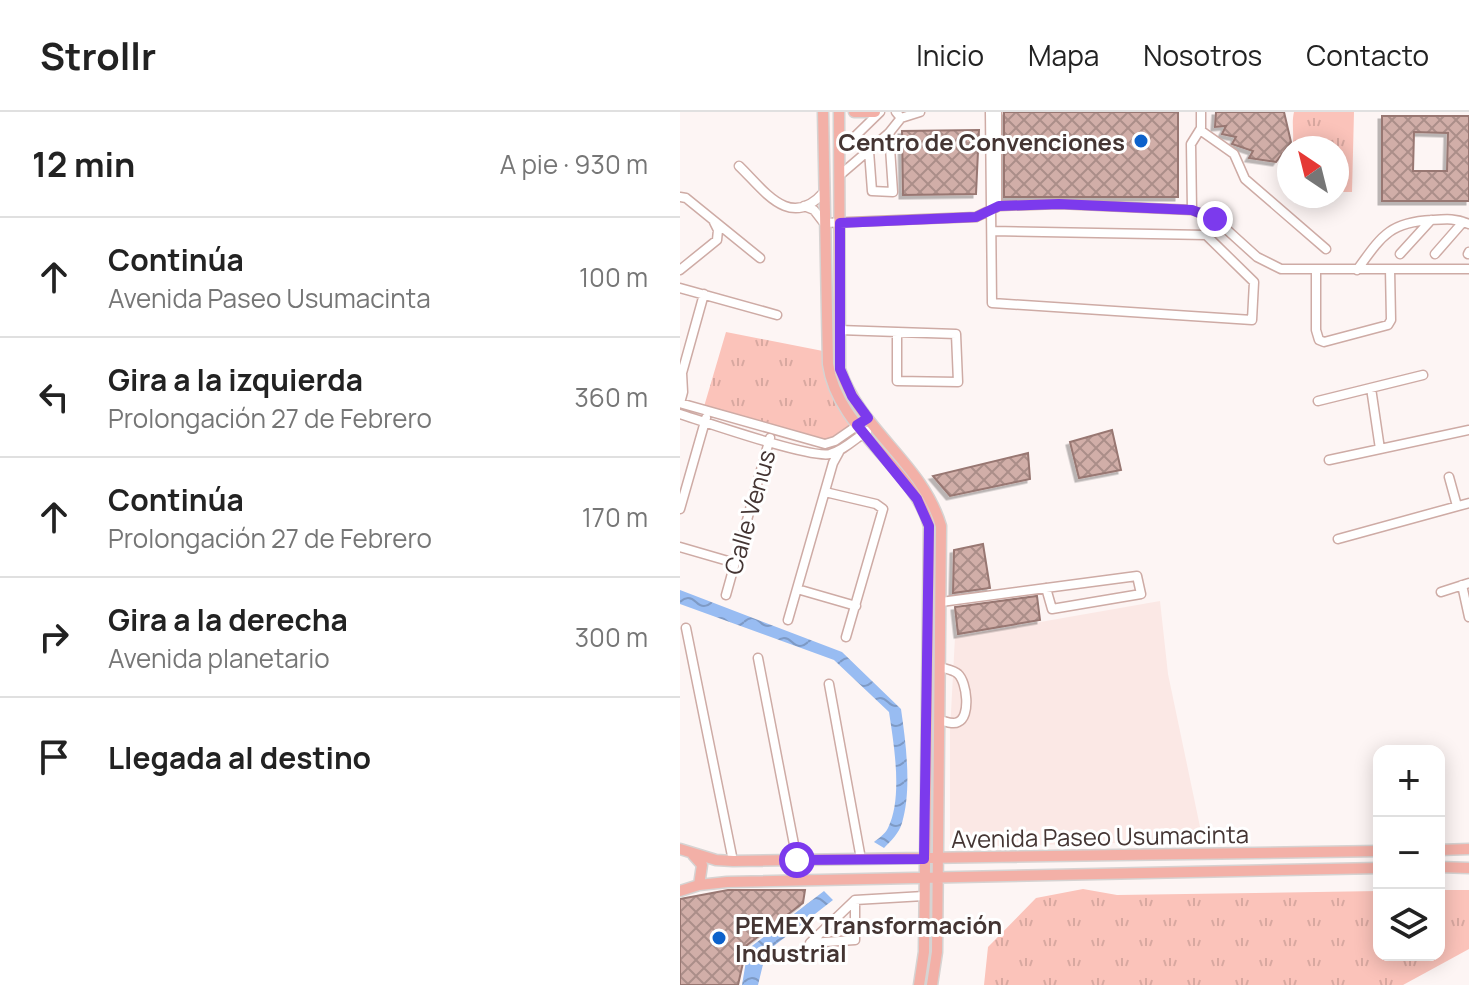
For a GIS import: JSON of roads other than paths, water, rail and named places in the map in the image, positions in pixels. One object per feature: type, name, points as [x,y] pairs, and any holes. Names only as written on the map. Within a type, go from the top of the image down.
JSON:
[{"type":"main road","points":[[823,112],[829,371],[836,391],[860,429],[917,499],[929,526],[924,952],[919,985]]},
{"type":"main road","points":[[839,112],[840,369],[852,396],[915,476],[938,516],[943,540],[937,952],[932,985]]},
{"type":"main road","points":[[854,112],[877,112]]},
{"type":"main road","points":[[1445,850],[1469,849]]},
{"type":"main road","points":[[685,851],[702,865],[699,885]]},
{"type":"main road","name":"Avenida Paseo Usumacinta","points":[[685,851],[710,859],[733,861],[1373,851]]},
{"type":"main road","points":[[1445,867],[1469,868]]},
{"type":"main road","name":"Avenida Paseo Usumacinta","points":[[680,891],[699,885],[924,876],[1373,868]]},
{"type":"street","points":[[840,151],[877,112]]},
{"type":"street","points":[[840,175],[889,133],[901,114],[920,112]]},
{"type":"street","points":[[990,112],[994,209]]},
{"type":"street","points":[[992,231],[1206,235],[1254,282],[1252,320],[992,303],[992,231],[997,112]]},
{"type":"street","points":[[1192,210],[1191,144],[1200,130],[1201,112]]},
{"type":"street","points":[[1200,130],[1234,154],[1245,179],[1326,249]]},
{"type":"street","points":[[869,151],[872,191],[893,192],[889,133]]},
{"type":"street","points":[[739,166],[781,206],[804,206],[824,192]]},
{"type":"street","points":[[683,197],[760,258]]},
{"type":"street","points":[[804,206],[814,210],[824,223],[976,217],[994,209],[1059,204],[1192,210],[1219,221],[1267,264],[1285,270],[1469,269]]},
{"type":"street","points":[[1357,270],[1381,237],[1408,221],[1458,219],[1466,223],[1435,254]]},
{"type":"street","points":[[680,270],[717,240],[718,230],[713,220]]},
{"type":"street","points":[[1400,254],[1431,220]]},
{"type":"street","points":[[1316,270],[1316,330],[1318,338],[1324,342],[1388,324],[1391,320],[1390,269]]},
{"type":"street","points":[[680,288],[777,315]]},
{"type":"street","points":[[704,294],[682,373],[680,403],[823,444],[871,422]]},
{"type":"street","points":[[839,330],[956,334],[958,382],[897,381],[897,332]]},
{"type":"street","points":[[1318,401],[1423,375]]},
{"type":"street","points":[[1371,388],[1380,449]]},
{"type":"street","points":[[680,509],[709,412]]},
{"type":"street","points":[[680,414],[832,458]]},
{"type":"street","points":[[832,458],[860,429]]},
{"type":"street","name":"Calle Venus","points":[[726,595],[769,441],[775,430]]},
{"type":"street","points":[[1329,460],[1469,430]]},
{"type":"street","points":[[788,620],[825,492],[832,442]]},
{"type":"street","points":[[1449,477],[1457,506]]},
{"type":"street","points":[[825,492],[876,504],[883,509],[846,637]]},
{"type":"street","points":[[1338,539],[1469,503]]},
{"type":"street","points":[[680,547],[735,563]]},
{"type":"street","points":[[941,602],[1046,588],[1137,576],[1141,594],[1052,609],[1046,588]]},
{"type":"street","points":[[1441,592],[1466,584],[1469,617]]},
{"type":"street","points":[[797,589],[856,606]]},
{"type":"street","points":[[686,628],[733,861]]},
{"type":"street","points":[[758,658],[797,860]]},
{"type":"street","points":[[939,720],[953,724],[960,722],[965,716],[966,705],[962,679],[957,673],[940,667]]},
{"type":"street","points":[[829,684],[861,859]]},
{"type":"street","points":[[855,900],[855,940],[810,943],[855,900],[924,896]]},
{"type":"water","points":[[680,590],[842,652],[901,709],[907,796],[901,827],[884,848],[874,842],[888,828],[895,802],[896,771],[889,712],[834,660],[680,604]]},
{"type":"water","points":[[824,891],[833,900],[766,952],[758,985],[742,985],[748,949]]},
{"type":"place","name":"Centro de Convenciones","points":[[1141,141]]},
{"type":"place","name":"PEMEX Transformación Industrial","points":[[719,938]]}]
